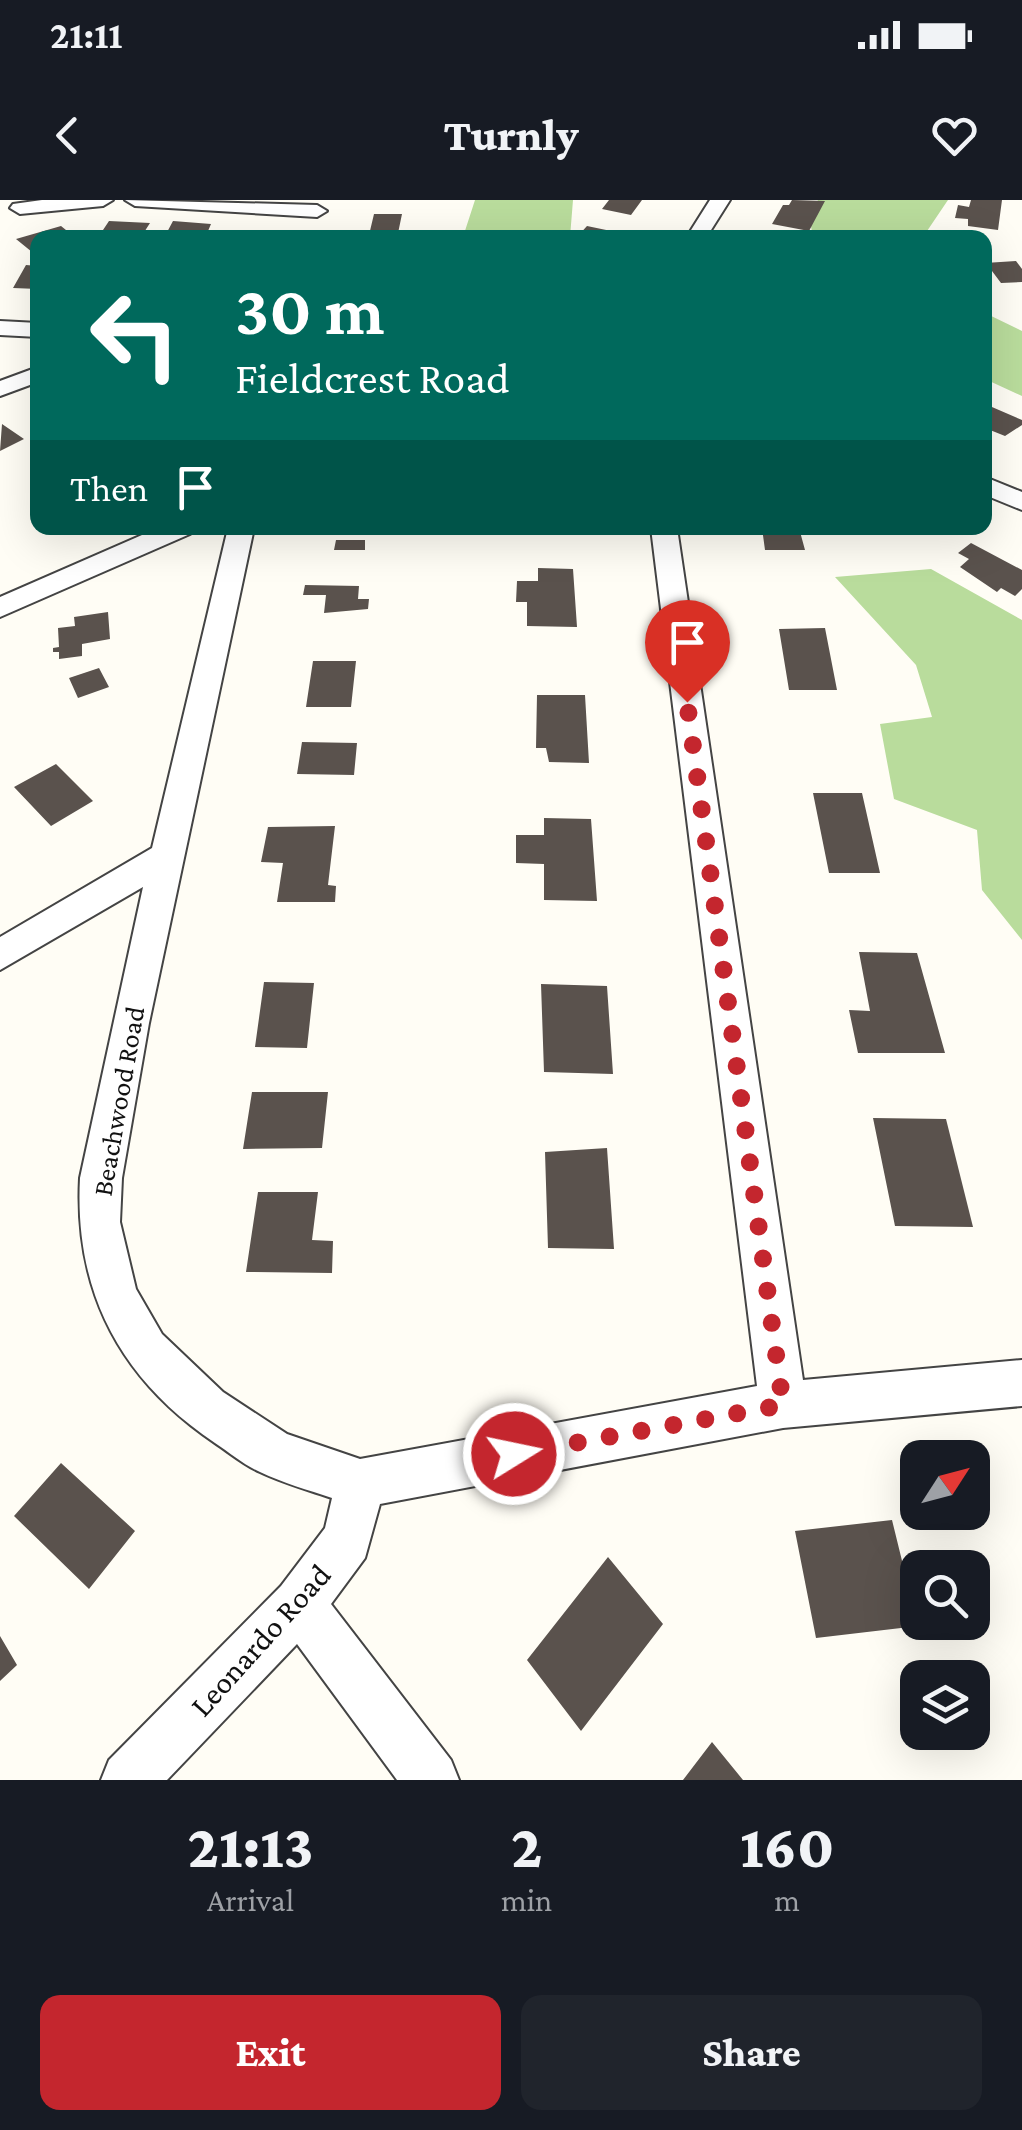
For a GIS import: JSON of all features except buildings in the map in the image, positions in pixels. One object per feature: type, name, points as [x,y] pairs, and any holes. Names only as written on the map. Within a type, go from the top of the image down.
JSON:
[{"type":"street","points":[[20,208],[104,200]]},
{"type":"street","points":[[134,200],[318,206]]},
{"type":"street","points":[[701,230],[720,200]]},
{"type":"street","points":[[0,328],[30,330]]},
{"type":"street","points":[[0,390],[30,377]]},
{"type":"street","points":[[992,487],[1022,502]]},
{"type":"street","points":[[0,608],[164,535]]},
{"type":"street","name":"Beachwood Road","points":[[239,535],[101,1178],[99,1222],[115,1296],[146,1350],[206,1409],[274,1454],[360,1483],[783,1405],[1022,1383]]},
{"type":"street","points":[[665,535],[783,1405]]},
{"type":"street","points":[[0,955],[168,856]]},
{"type":"street","name":"Leonardo Road","points":[[129,1780],[300,1604],[347,1540],[360,1483]]},
{"type":"street","points":[[300,1604],[431,1780]]},
{"type":"green space","points":[[475,200],[573,200],[571,230],[465,230]]},
{"type":"green space","points":[[818,200],[948,200],[928,230],[812,230],[809,216]]},
{"type":"green space","points":[[992,316],[1022,331],[1022,396],[992,382]]},
{"type":"green space","points":[[931,569],[1022,620],[1022,940],[982,890],[977,830],[894,799],[880,724],[932,717],[916,665],[835,577]]},
{"type":"route","points":[[514,1454],[783,1405],[687,702]]}]
